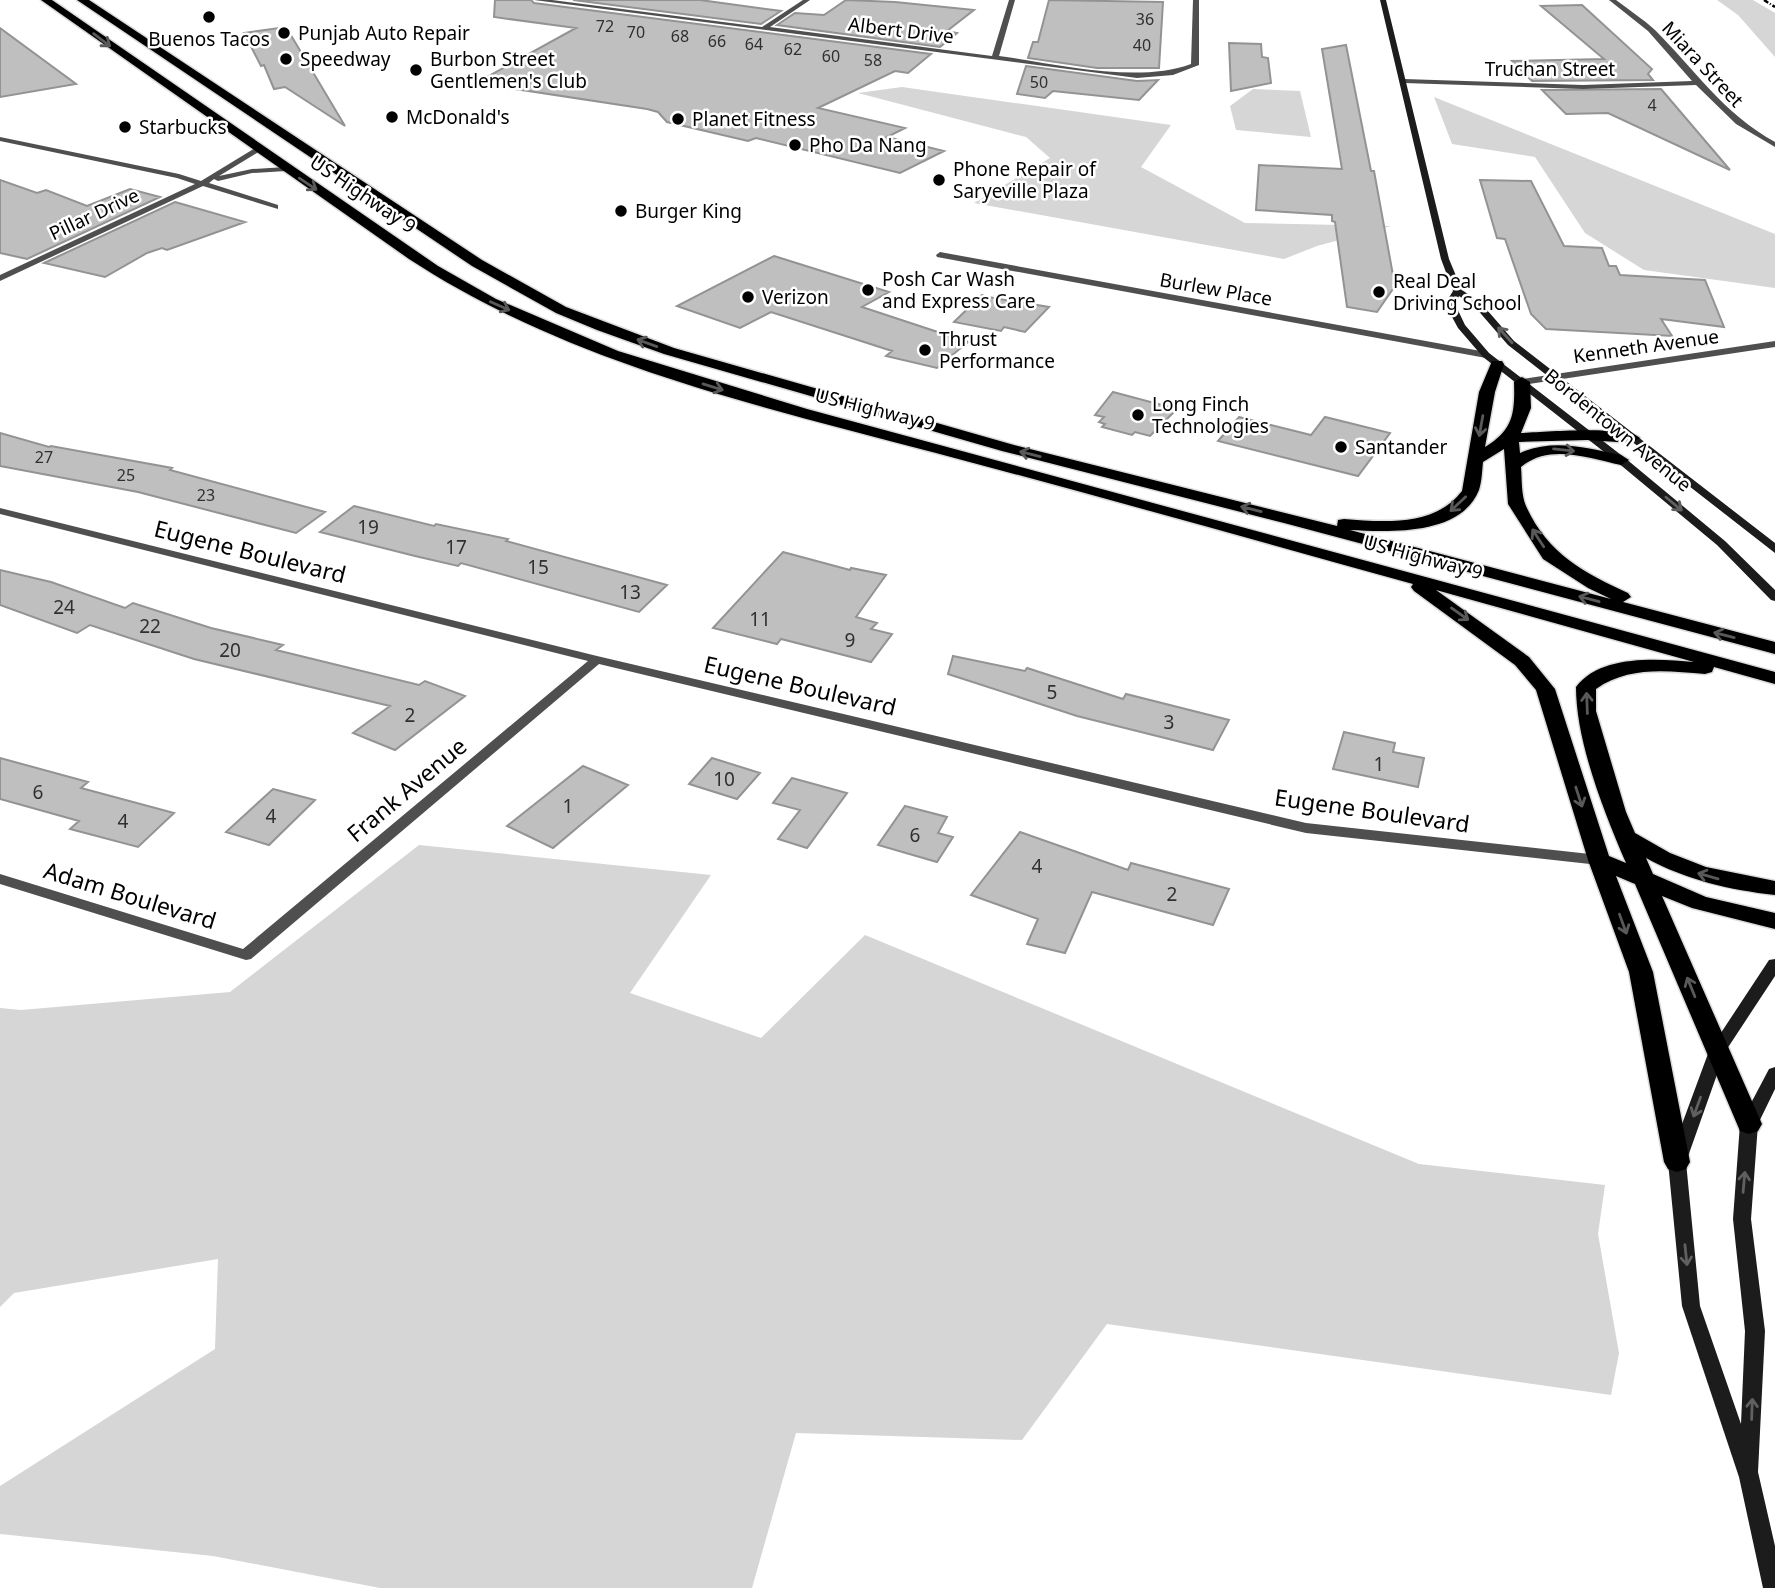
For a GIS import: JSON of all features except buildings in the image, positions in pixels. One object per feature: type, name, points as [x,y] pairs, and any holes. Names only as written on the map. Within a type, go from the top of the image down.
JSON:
[{"type":"highway","name":"US Highway 9","points":[[46,0],[257,149],[421,260],[490,301],[566,334],[669,373],[791,410],[1774,678]]},
{"type":"highway","name":"US Highway 9","points":[[82,0],[477,264],[561,310],[669,351],[1008,448],[1290,519],[1772,647]]},
{"type":"highway","points":[[1290,519],[1368,526],[1418,524],[1454,511],[1470,492],[1491,359]]},
{"type":"highway","points":[[1522,382],[1523,408],[1511,438],[1516,504],[1549,555],[1594,584],[1678,623]]},
{"type":"highway","points":[[1475,460],[1511,438],[1587,435],[1632,438]]},
{"type":"highway","points":[[1512,467],[1521,456],[1552,449],[1621,460]]},
{"type":"highway","points":[[1404,576],[1522,660],[1545,689],[1599,860],[1641,972],[1677,1163]]},
{"type":"highway","points":[[1746,670],[1629,667],[1602,674],[1586,687],[1586,711],[1615,812],[1749,1124]]},
{"type":"highway","points":[[1627,838],[1655,856],[1709,878],[1775,888]]},
{"type":"highway","points":[[1599,860],[1645,882],[1700,903],[1775,921]]},
{"type":"street","name":"Albert Drive","points":[[537,0],[574,2],[762,29],[1137,76],[1181,71],[1195,65],[1196,0]]},
{"type":"street","points":[[762,29],[807,0]]},
{"type":"street","points":[[995,58],[1012,0]]},
{"type":"street","name":"Bordentown Avenue","points":[[1383,0],[1443,249],[1458,291],[1479,305],[1511,342],[1775,549]]},
{"type":"street","name":"Miara Street","points":[[1612,0],[1653,32],[1740,127],[1774,144]]},
{"type":"street","name":"Truchan Street","points":[[1404,81],[1583,87],[1697,83]]},
{"type":"street","points":[[0,139],[148,169],[203,183],[275,207]]},
{"type":"street","name":"Pillar Drive","points":[[0,278],[203,183],[257,149]]},
{"type":"street","name":"Pillar Drive","points":[[203,183],[252,172],[286,169]]},
{"type":"street","name":"Burlew Place","points":[[940,255],[1491,359]]},
{"type":"street","name":"Bordentown Avenue","points":[[1458,291],[1450,304],[1461,326],[1491,359],[1621,460],[1721,543],[1775,597]]},
{"type":"street","name":"Kenneth Avenue","points":[[1522,382],[1775,344]]},
{"type":"street","name":"Eugene Boulevard","points":[[0,511],[597,660],[1306,828],[1599,860]]},
{"type":"street","name":"Frank Avenue","points":[[246,955],[597,660]]},
{"type":"street","name":"Adam Boulevard","points":[[0,879],[246,955]]},
{"type":"street","points":[[1774,1588],[1749,1477],[1691,1306],[1677,1163],[1717,1051],[1775,964]]},
{"type":"street","points":[[1749,1477],[1755,1331],[1741,1219],[1749,1124],[1775,1073]]},
{"type":"shaded area","points":[[1717,0],[1753,0],[1775,13],[1775,57],[1738,15]]},
{"type":"shaded area","points":[[902,87],[1171,125],[1141,167],[1245,223],[1391,226],[1317,246],[1284,259],[974,203],[1050,158],[1026,137],[858,93]]},
{"type":"shaded area","points":[[1253,89],[1300,91],[1311,137],[1236,130],[1230,106]]},
{"type":"shaded area","points":[[1434,97],[1775,234],[1775,288],[1644,270],[1585,233],[1535,157],[1452,144]]},
{"type":"shaded area","points":[[419,845],[711,875],[630,993],[761,1038],[865,935],[1419,1164],[1605,1185],[1598,1234],[1619,1353],[1611,1395],[1107,1324],[1022,1440],[796,1433],[752,1588],[380,1588],[213,1556],[0,1534],[0,1486],[215,1349],[218,1259],[14,1293],[0,1307],[0,1008],[21,1010],[230,992]]},
{"type":"railway","points":[[1764,0],[1775,7]]},
{"type":"place","name":"Buenos Tacos","points":[[209,17]]},
{"type":"place","name":"Punjab Auto Repair","points":[[284,33]]},
{"type":"place","name":"Speedway","points":[[286,59]]},
{"type":"place","name":"Burbon Street Gentlemen's Club","points":[[416,70]]},
{"type":"place","name":"McDonald's","points":[[392,117]]},
{"type":"place","name":"Planet Fitness","points":[[678,119]]},
{"type":"place","name":"Starbucks","points":[[125,127]]},
{"type":"place","name":"Pho Da Nang","points":[[795,145]]},
{"type":"place","name":"Phone Repair of Saryeville Plaza","points":[[939,180]]},
{"type":"place","name":"Burger King","points":[[621,211]]},
{"type":"place","name":"Posh Car Wash and Express Care","points":[[868,290]]},
{"type":"place","name":"Real Deal Driving School","points":[[1379,292]]},
{"type":"place","name":"Verizon","points":[[748,297]]},
{"type":"place","name":"Thrust Performance","points":[[925,350]]},
{"type":"place","name":"Long Finch Technologies","points":[[1138,415]]},
{"type":"place","name":"Santander","points":[[1341,447]]}]
